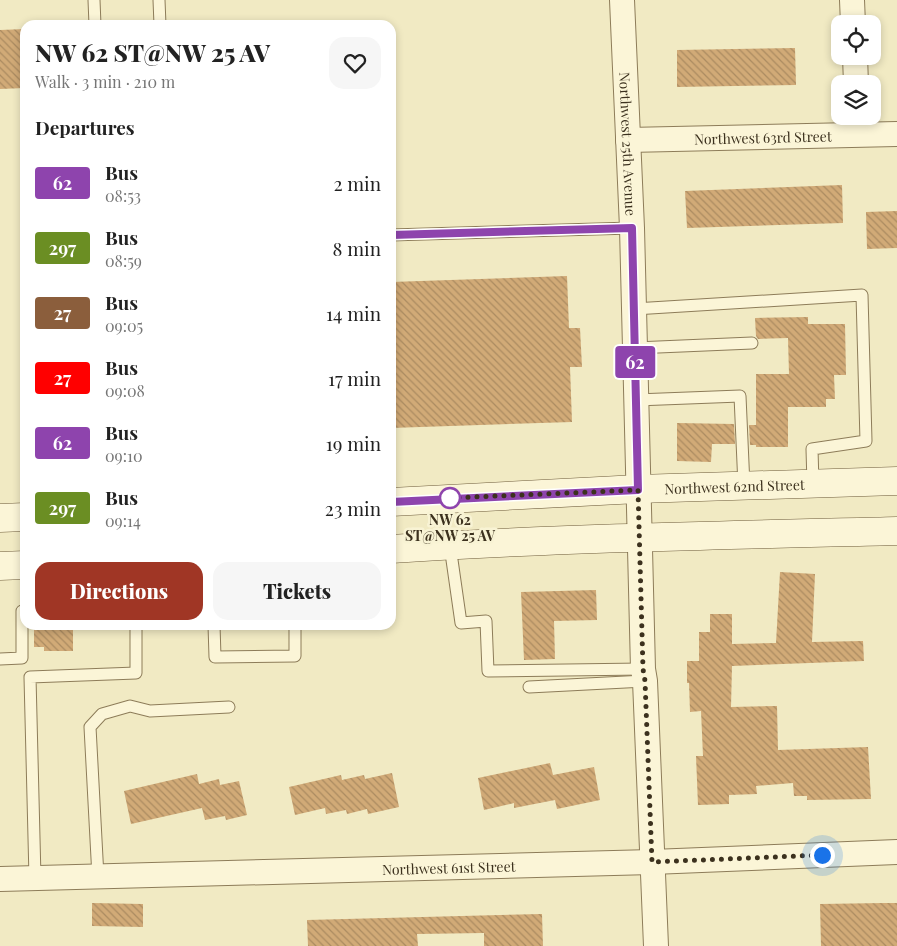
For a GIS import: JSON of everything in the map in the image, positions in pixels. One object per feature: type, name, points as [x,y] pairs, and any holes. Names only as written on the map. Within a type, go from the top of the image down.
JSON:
[{"type":"main road","name":"Northwest 62nd Street","points":[[396,502],[638,490],[897,481]]},
{"type":"main road","points":[[0,518],[20,517]]},
{"type":"main road","points":[[396,549],[639,537],[897,531]]},
{"type":"main road","points":[[0,566],[20,565]]},
{"type":"street","name":"Northwest 25th Avenue","points":[[622,0],[632,228],[639,537],[656,946]]},
{"type":"street","points":[[852,0],[853,15]]},
{"type":"street","name":"Northwest 63rd Street","points":[[628,140],[858,126],[897,134]]},
{"type":"street","name":"Northwest 61st Street","points":[[0,879],[652,862],[897,852]]},
{"type":"lane","points":[[94,0],[95,20]]},
{"type":"lane","points":[[159,0],[160,20]]},
{"type":"lane","points":[[396,235],[632,228]]},
{"type":"lane","points":[[634,309],[862,294],[866,441],[812,449],[813,484]]},
{"type":"lane","points":[[635,348],[752,343]]},
{"type":"lane","points":[[636,400],[740,396],[744,486]]},
{"type":"lane","points":[[450,546],[461,623],[486,621],[488,671],[644,675]]},
{"type":"lane","points":[[22,630],[22,658],[30,676],[35,878]]},
{"type":"lane","points":[[30,676],[136,673],[136,630]]},
{"type":"lane","points":[[214,630],[215,657],[296,656],[295,630]]},
{"type":"lane","points":[[0,659],[22,658]]},
{"type":"lane","points":[[528,687],[644,675]]},
{"type":"lane","points":[[98,877],[90,727],[102,714],[130,706],[150,711],[229,708]]},
{"type":"building","points":[[20,29],[20,88],[0,89],[0,30]]},
{"type":"building","points":[[795,48],[796,85],[677,87],[677,50]]},
{"type":"building","points":[[842,185],[843,223],[687,228],[685,191]]},
{"type":"building","points":[[897,211],[897,248],[867,249],[866,212]]},
{"type":"building","points":[[567,276],[569,328],[580,328],[582,367],[570,367],[572,422],[396,428],[396,282]]},
{"type":"building","points":[[808,317],[808,324],[845,324],[846,375],[834,375],[835,399],[826,399],[826,407],[788,407],[788,447],[756,447],[756,445],[750,445],[749,425],[756,425],[756,374],[789,374],[788,338],[758,339],[756,336],[755,318]]},
{"type":"building","points":[[677,423],[734,424],[735,444],[712,444],[711,462],[677,461]]},
{"type":"building","points":[[780,572],[815,574],[812,642],[863,641],[864,661],[732,666],[731,707],[777,706],[778,750],[868,747],[871,799],[807,800],[807,796],[794,796],[793,783],[756,786],[757,794],[729,795],[729,804],[698,805],[696,756],[703,756],[701,711],[690,712],[687,661],[699,661],[699,632],[710,632],[710,614],[732,614],[732,644],[776,643]]},
{"type":"building","points":[[596,590],[597,620],[554,621],[555,659],[524,660],[521,592]]},
{"type":"building","points":[[34,630],[73,630],[73,651],[44,651],[44,647],[34,647]]},
{"type":"building","points":[[550,763],[553,775],[594,767],[600,800],[557,809],[555,800],[514,808],[514,803],[484,810],[478,778]]},
{"type":"building","points":[[392,773],[399,807],[368,814],[367,809],[347,814],[346,810],[326,814],[325,808],[295,815],[289,787],[341,775],[342,780],[364,775],[365,779]]},
{"type":"building","points":[[197,774],[199,784],[219,779],[220,785],[239,781],[247,815],[226,820],[225,816],[205,820],[202,808],[131,824],[124,791]]},
{"type":"building","points":[[92,903],[143,904],[143,927],[92,926]]},
{"type":"building","points":[[897,903],[897,946],[821,946],[820,904]]},
{"type":"building","points":[[542,914],[543,946],[484,946],[484,933],[417,934],[418,946],[308,946],[307,920]]},
{"type":"bus line","name":"62","points":[[396,235],[632,228],[638,490],[396,502]]},
{"type":"place","name":"NW 62 ST@NW 25 AV","points":[[450,498]]},
{"type":"route","points":[[450,498],[638,490],[643,669],[652,862],[822,855]]}]
